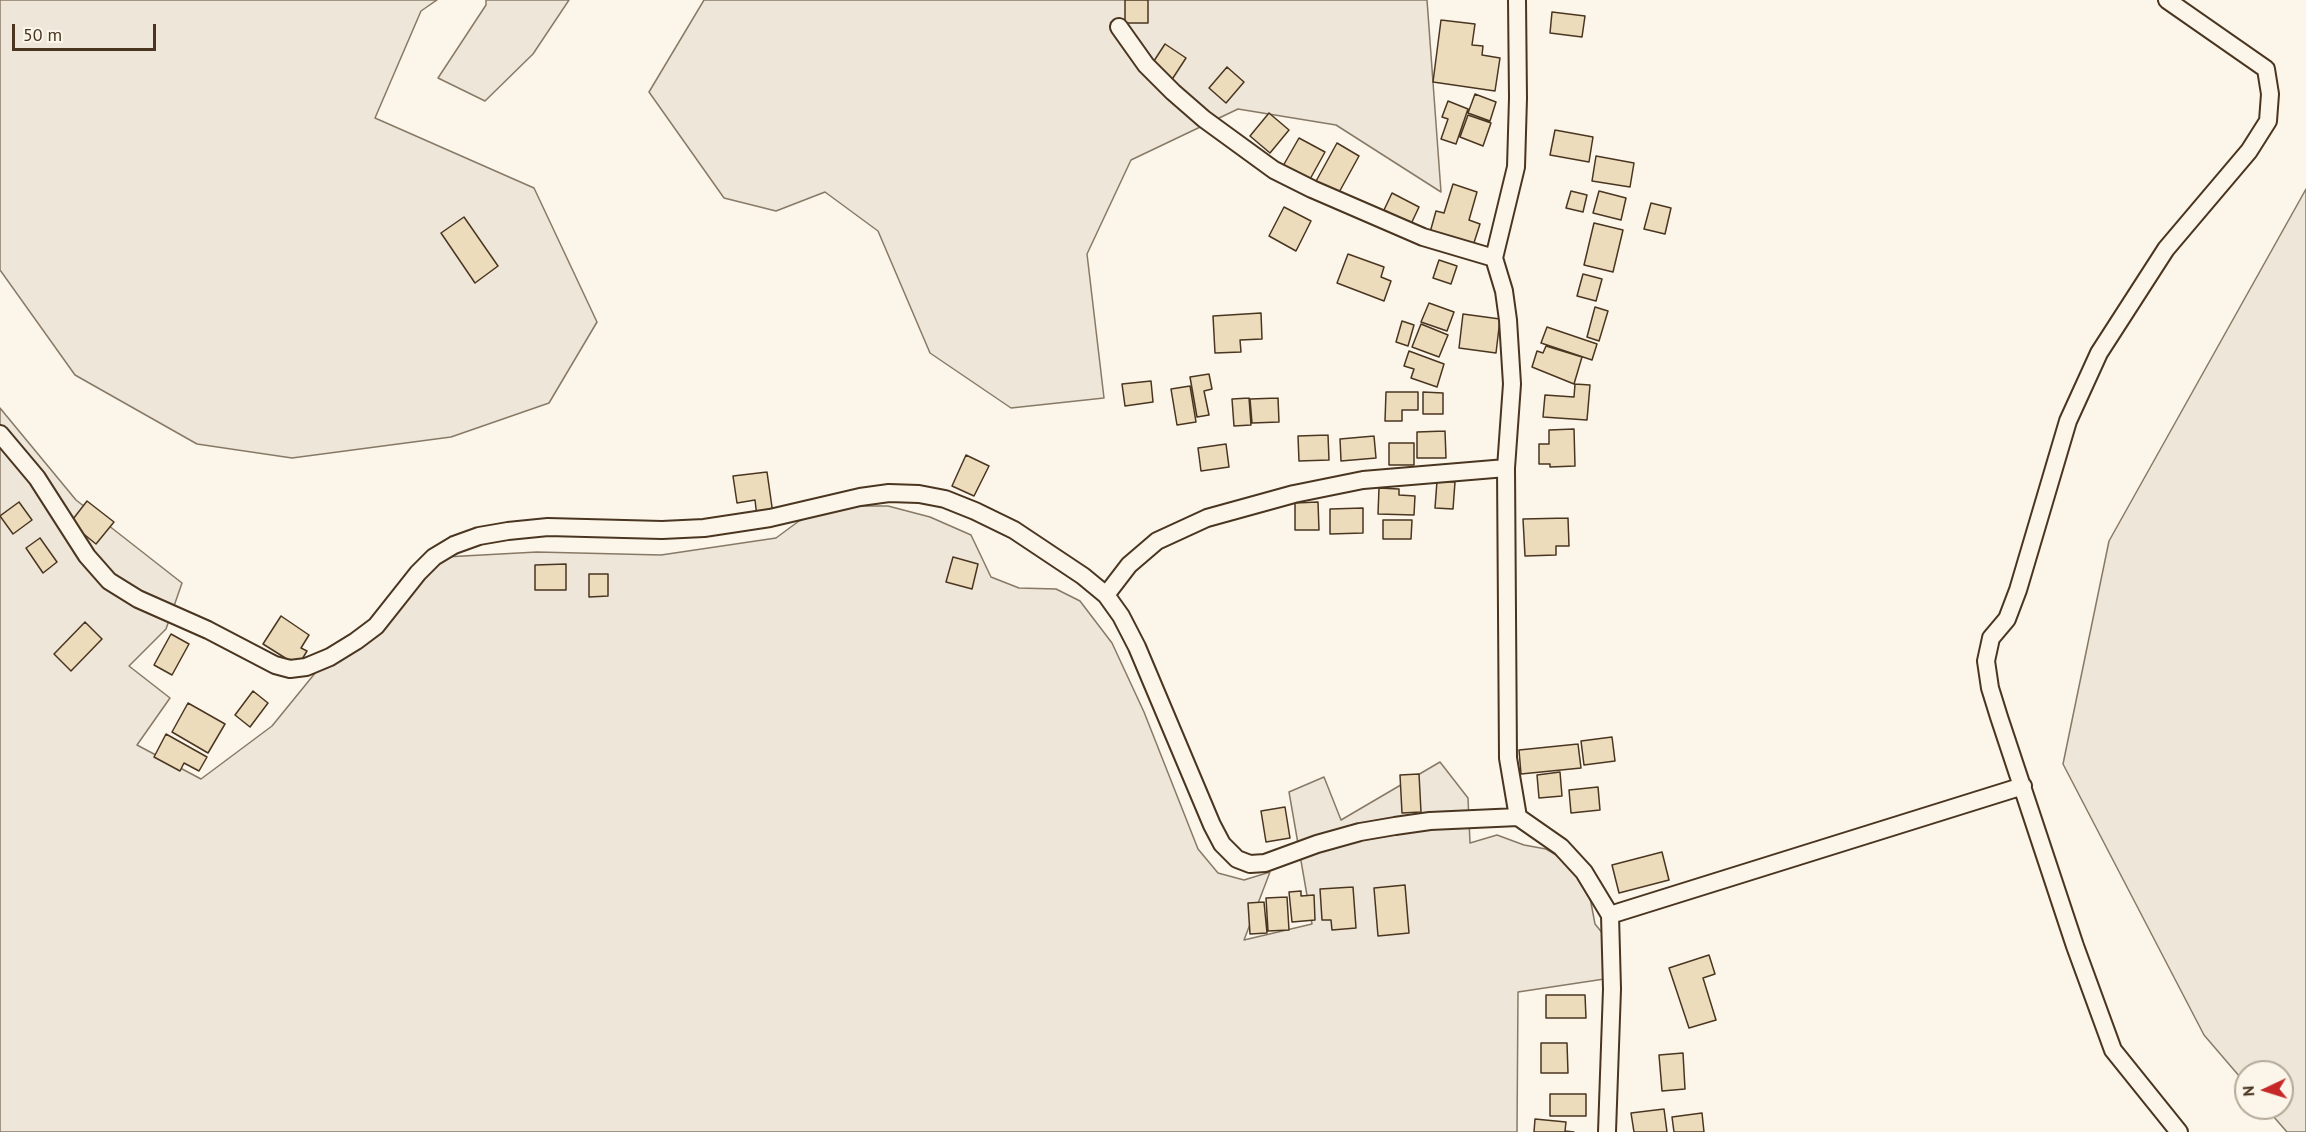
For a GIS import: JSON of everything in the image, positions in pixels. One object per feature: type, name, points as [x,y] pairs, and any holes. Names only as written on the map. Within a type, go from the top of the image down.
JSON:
[{"type":"street","points":[[1516,0],[1518,98],[1516,167],[1494,258],[1504,291],[1512,384],[1506,468],[1508,758],[1518,817]]},
{"type":"street","points":[[2167,0],[2266,69],[2270,94],[2268,121],[2249,151],[2166,249],[2099,353],[2068,421],[2018,590],[2007,620],[1991,638],[1986,662],[1990,688],[2075,946],[2113,1050],[2180,1132]]},
{"type":"street","points":[[1119,27],[1146,65],[1173,92],[1204,119],[1274,170],[1423,237],[1494,258]]},
{"type":"street","points":[[0,434],[36,478],[87,556],[109,581],[138,599],[208,630],[275,665],[290,669],[306,668],[356,641],[376,626],[418,573],[434,558],[454,545],[479,536],[548,527],[662,530],[704,528],[770,518],[860,497],[889,493],[920,494],[945,499],[975,511],[1014,530],[1083,576],[1106,595],[1121,616],[1137,647],[1212,825],[1222,844],[1237,859],[1250,864],[1265,863],[1317,844],[1395,825],[1518,817],[1561,847],[1584,872],[1610,915],[1612,989],[1607,1132]]},
{"type":"street","points":[[1106,595],[1129,565],[1157,541],[1207,518],[1294,494],[1363,480],[1506,468]]},
{"type":"street","points":[[1610,915],[2023,786]]},
{"type":"shaded area","points":[[0,0],[437,0],[421,11],[375,118],[534,188],[597,322],[549,403],[451,437],[292,458],[197,444],[75,375],[0,270]]},
{"type":"shaded area","points":[[486,0],[569,0],[533,54],[485,101],[438,78],[486,5]]},
{"type":"shaded area","points":[[704,0],[1427,0],[1441,192],[1336,125],[1238,109],[1131,160],[1087,254],[1104,398],[1011,408],[930,353],[878,231],[825,192],[776,211],[724,198],[649,92]]},
{"type":"shaded area","points":[[2306,189],[2306,1132],[2287,1132],[2276,1120],[2294,1120],[2294,1060],[2234,1060],[2234,1070],[2204,1035],[2063,764],[2109,541]]},
{"type":"shaded area","points":[[0,408],[76,500],[182,583],[166,629],[129,666],[170,698],[137,745],[201,779],[272,726],[316,672],[445,557],[537,552],[661,555],[776,538],[799,521],[835,506],[888,506],[930,517],[971,535],[991,577],[1019,588],[1056,589],[1080,601],[1112,643],[1144,712],[1198,849],[1218,873],[1244,880],[1270,872],[1244,940],[1312,924],[1289,792],[1324,777],[1341,820],[1440,762],[1468,798],[1470,843],[1497,835],[1524,845],[1546,849],[1563,859],[1588,887],[1595,924],[1608,940],[1611,978],[1518,992],[1517,1132],[0,1132]]},
{"type":"building","points":[[1125,0],[1148,0],[1148,23],[1125,23]]},
{"type":"building","points":[[1552,12],[1585,16],[1582,37],[1550,33]]},
{"type":"building","points":[[1441,20],[1475,24],[1472,45],[1483,46],[1482,55],[1500,58],[1495,91],[1433,82]]},
{"type":"building","points":[[1165,44],[1186,58],[1171,81],[1150,67]]},
{"type":"building","points":[[1227,67],[1244,82],[1226,103],[1209,88]]},
{"type":"building","points":[[1475,94],[1496,102],[1490,121],[1468,113]]},
{"type":"building","points":[[1448,101],[1468,109],[1456,144],[1441,139],[1448,119],[1442,117]]},
{"type":"building","points":[[1269,113],[1289,130],[1270,153],[1250,136]]},
{"type":"building","points":[[1468,115],[1491,123],[1483,146],[1460,137]]},
{"type":"building","points":[[1555,130],[1593,137],[1589,162],[1550,155]]},
{"type":"building","points":[[1299,138],[1325,152],[1309,181],[1283,166]]},
{"type":"building","points":[[1337,143],[1359,156],[1337,196],[1315,183]]},
{"type":"building","points":[[1596,156],[1634,163],[1630,187],[1592,181]]},
{"type":"building","points":[[1453,184],[1477,192],[1469,220],[1480,224],[1472,249],[1429,236],[1436,211],[1444,213]]},
{"type":"building","points":[[1571,191],[1587,195],[1583,212],[1566,208]]},
{"type":"building","points":[[1599,191],[1626,198],[1621,220],[1593,213]]},
{"type":"building","points":[[1392,193],[1419,207],[1411,224],[1384,210]]},
{"type":"building","points":[[1651,203],[1671,208],[1665,234],[1644,229]]},
{"type":"building","points":[[1284,207],[1311,221],[1296,251],[1269,236]]},
{"type":"building","points":[[464,217],[498,266],[475,283],[441,233]]},
{"type":"building","points":[[1594,223],[1623,230],[1613,272],[1584,265]]},
{"type":"building","points":[[1348,254],[1384,267],[1381,277],[1391,281],[1384,301],[1337,283]]},
{"type":"building","points":[[1439,260],[1457,266],[1451,284],[1433,278]]},
{"type":"building","points":[[1583,274],[1602,279],[1596,301],[1577,296]]},
{"type":"building","points":[[1429,303],[1454,312],[1447,331],[1421,322]]},
{"type":"building","points":[[1595,307],[1608,311],[1599,341],[1587,337]]},
{"type":"building","points":[[1261,313],[1262,339],[1240,340],[1241,352],[1215,353],[1213,316]]},
{"type":"building","points":[[1463,314],[1500,319],[1496,353],[1459,348]]},
{"type":"building","points":[[1402,321],[1414,325],[1408,346],[1396,342]]},
{"type":"building","points":[[1421,324],[1448,335],[1439,357],[1412,347]]},
{"type":"building","points":[[1547,327],[1597,344],[1592,360],[1541,343]]},
{"type":"building","points":[[1546,346],[1582,357],[1574,384],[1532,367],[1537,351],[1543,353]]},
{"type":"building","points":[[1409,351],[1444,364],[1437,387],[1411,378],[1414,369],[1404,366]]},
{"type":"building","points":[[1209,374],[1212,389],[1204,391],[1209,415],[1197,417],[1190,377]]},
{"type":"building","points":[[1151,381],[1153,402],[1125,406],[1122,384]]},
{"type":"building","points":[[1575,384],[1590,385],[1587,420],[1543,417],[1545,395],[1574,397]]},
{"type":"building","points":[[1190,386],[1196,422],[1177,425],[1171,389]]},
{"type":"building","points":[[1386,392],[1418,392],[1418,410],[1402,410],[1402,421],[1385,421]]},
{"type":"building","points":[[1423,392],[1443,393],[1443,414],[1423,414]]},
{"type":"building","points":[[1249,398],[1251,425],[1234,426],[1232,399]]},
{"type":"building","points":[[1278,398],[1279,422],[1252,423],[1250,399]]},
{"type":"building","points":[[1574,429],[1575,466],[1550,467],[1550,464],[1539,464],[1539,444],[1549,444],[1549,430]]},
{"type":"building","points":[[1445,431],[1446,458],[1417,458],[1417,432]]},
{"type":"building","points":[[1328,435],[1329,460],[1299,461],[1298,436]]},
{"type":"building","points":[[1374,436],[1376,458],[1341,461],[1340,439]]},
{"type":"building","points":[[1389,443],[1414,443],[1414,465],[1389,465]]},
{"type":"building","points":[[1226,444],[1229,467],[1201,471],[1198,448]]},
{"type":"building","points":[[966,455],[989,466],[974,496],[952,486]]},
{"type":"building","points":[[767,472],[773,514],[757,517],[755,500],[737,503],[733,476]]},
{"type":"building","points":[[1437,481],[1455,482],[1453,509],[1435,508]]},
{"type":"building","points":[[1379,488],[1399,489],[1399,495],[1415,496],[1414,515],[1378,514]]},
{"type":"building","points":[[87,501],[114,522],[96,544],[70,523]]},
{"type":"building","points":[[19,502],[32,520],[13,534],[0,516]]},
{"type":"building","points":[[1318,502],[1319,530],[1295,530],[1295,503]]},
{"type":"building","points":[[1363,508],[1363,533],[1330,534],[1330,509]]},
{"type":"building","points":[[1568,518],[1569,546],[1556,546],[1556,555],[1525,556],[1523,519]]},
{"type":"building","points":[[1383,520],[1412,520],[1411,539],[1383,539]]},
{"type":"building","points":[[40,538],[57,562],[43,573],[26,548]]},
{"type":"building","points":[[953,557],[978,564],[972,589],[946,582]]},
{"type":"building","points":[[566,564],[566,590],[535,590],[535,565]]},
{"type":"building","points":[[589,574],[608,574],[608,596],[589,597]]},
{"type":"building","points":[[281,616],[309,635],[301,648],[307,651],[298,666],[263,644]]},
{"type":"building","points":[[85,622],[102,639],[71,671],[54,654]]},
{"type":"building","points":[[171,634],[189,644],[172,675],[154,665]]},
{"type":"building","points":[[253,691],[268,703],[250,727],[235,715]]},
{"type":"building","points":[[188,703],[225,724],[208,753],[172,732]]},
{"type":"building","points":[[166,734],[207,757],[199,771],[184,763],[180,771],[154,757]]},
{"type":"building","points":[[1612,737],[1615,761],[1584,765],[1581,741]]},
{"type":"building","points":[[1578,744],[1581,768],[1521,774],[1519,750]]},
{"type":"building","points":[[1560,772],[1562,796],[1539,798],[1537,775]]},
{"type":"building","points":[[1419,774],[1421,812],[1402,813],[1400,775]]},
{"type":"building","points":[[1598,787],[1600,810],[1571,813],[1569,790]]},
{"type":"building","points":[[1285,807],[1290,838],[1266,842],[1261,811]]},
{"type":"building","points":[[1662,852],[1669,880],[1619,893],[1612,865]]},
{"type":"building","points":[[1405,885],[1409,933],[1378,936],[1374,888]]},
{"type":"building","points":[[1353,887],[1356,928],[1332,930],[1331,920],[1322,920],[1320,889]]},
{"type":"building","points":[[1301,891],[1301,896],[1314,895],[1315,920],[1292,922],[1289,892]]},
{"type":"building","points":[[1287,897],[1289,930],[1268,931],[1266,898]]},
{"type":"building","points":[[1264,902],[1267,933],[1250,934],[1248,903]]},
{"type":"building","points":[[1709,955],[1715,974],[1703,978],[1716,1020],[1689,1028],[1669,968]]},
{"type":"building","points":[[1546,995],[1585,995],[1586,1018],[1546,1018]]},
{"type":"building","points":[[1541,1043],[1567,1043],[1568,1073],[1541,1073]]},
{"type":"building","points":[[1683,1053],[1685,1089],[1662,1091],[1659,1055]]},
{"type":"building","points":[[1550,1094],[1586,1094],[1586,1116],[1550,1116]]},
{"type":"building","points":[[1664,1109],[1667,1132],[1634,1132],[1631,1113]]},
{"type":"building","points":[[1702,1113],[1704,1132],[1674,1132],[1672,1117]]},
{"type":"building","points":[[1535,1119],[1566,1122],[1565,1131],[1574,1132],[1534,1132]]}]
